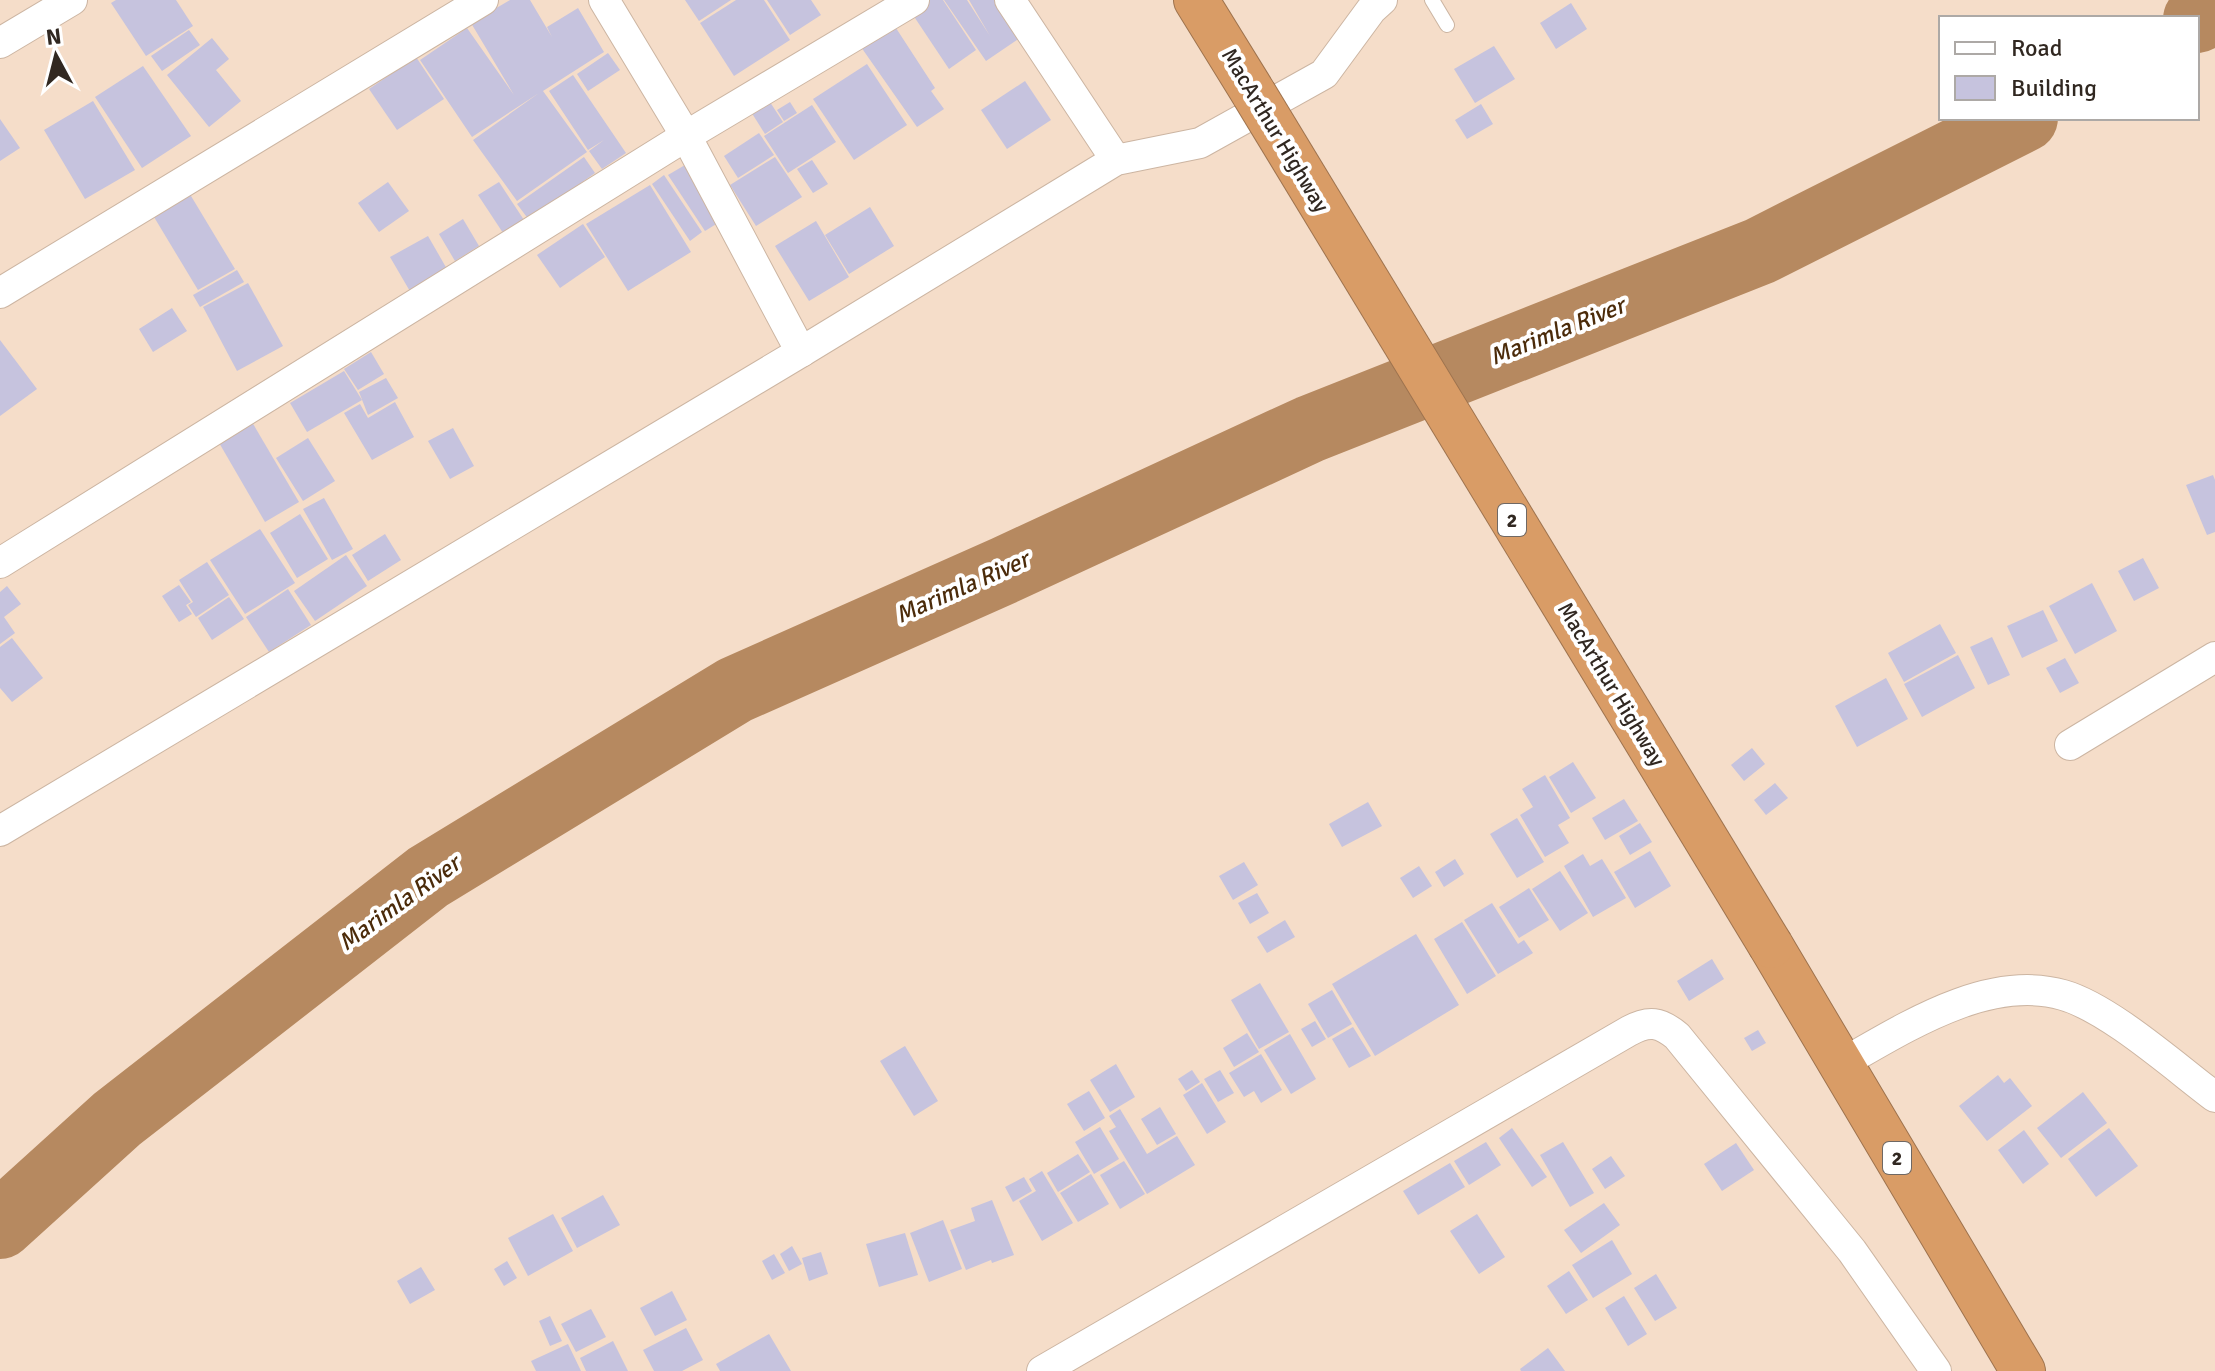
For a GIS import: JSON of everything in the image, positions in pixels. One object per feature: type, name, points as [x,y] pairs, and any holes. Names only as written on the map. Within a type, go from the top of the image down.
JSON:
[{"type":"highway","name":"MacArthur Highway","points":[[1196,0],[1771,946],[2023,1371]]},
{"type":"street","points":[[0,43],[72,0]]},
{"type":"street","points":[[0,293],[483,0]]},
{"type":"street","points":[[604,0],[686,136],[801,352]]},
{"type":"street","points":[[0,563],[686,136],[914,0]]},
{"type":"street","points":[[1010,0],[1116,160]]},
{"type":"street","points":[[4,821],[801,352],[1116,160],[1200,143],[1324,74],[1373,3]]},
{"type":"street","points":[[2070,745],[2215,657]]},
{"type":"street","points":[[1841,1064],[1908,1026],[1952,1006],[1987,996],[2022,991],[2062,995],[2099,1011],[2215,1097]]},
{"type":"street","points":[[1042,1371],[1629,1031],[1642,1024],[1656,1022],[1677,1036],[1790,1173],[1852,1251],[1936,1371]]},
{"type":"lane","points":[[1432,0],[1447,25]]},
{"type":"building","points":[[116,0],[176,0],[193,26],[146,56],[111,3]]},
{"type":"building","points":[[510,0],[530,0],[552,37],[547,27],[578,8],[604,52],[543,91],[587,152],[517,201],[473,140],[539,93],[472,137],[420,60],[467,28],[514,95],[471,23]]},
{"type":"building","points":[[685,0],[731,0],[699,21]]},
{"type":"building","points":[[736,0],[764,0],[790,40],[734,76],[700,23]]},
{"type":"building","points":[[767,0],[811,0],[821,15],[790,35]]},
{"type":"building","points":[[929,0],[943,0],[976,50],[949,69],[911,12]]},
{"type":"building","points":[[944,0],[967,0],[990,36],[969,0],[1001,0],[1020,38],[986,61]]},
{"type":"building","points":[[1571,3],[1587,29],[1556,49],[1540,23]]},
{"type":"building","points":[[894,25],[935,88],[931,91],[944,109],[917,127],[861,47]]},
{"type":"building","points":[[189,30],[200,45],[162,71],[151,56]]},
{"type":"building","points":[[212,38],[229,59],[216,70],[241,101],[209,127],[167,75]]},
{"type":"building","points":[[1494,46],[1515,79],[1475,103],[1454,69]]},
{"type":"building","points":[[608,53],[620,70],[588,91],[577,74]]},
{"type":"building","points":[[416,57],[444,99],[397,130],[369,89]]},
{"type":"building","points":[[867,64],[907,125],[854,160],[813,99]]},
{"type":"building","points":[[143,66],[191,136],[142,168],[95,97]]},
{"type":"building","points":[[573,75],[626,153],[602,169],[589,151],[604,140],[588,150],[549,91]]},
{"type":"building","points":[[1025,81],[1051,120],[1007,149],[981,110]]},
{"type":"building","points":[[766,96],[783,122],[765,134],[748,107]]},
{"type":"building","points":[[93,101],[135,170],[85,199],[44,130]]},
{"type":"building","points":[[790,102],[797,113],[784,121],[777,110]]},
{"type":"building","points":[[1481,104],[1493,124],[1467,139],[1455,120]]},
{"type":"building","points":[[812,105],[836,142],[788,173],[764,136]]},
{"type":"building","points":[[0,119],[20,148],[0,161]]},
{"type":"building","points":[[759,133],[774,155],[738,178],[724,156]]},
{"type":"building","points":[[584,157],[595,173],[529,220],[517,204]]},
{"type":"building","points":[[775,157],[802,197],[756,226],[730,185]]},
{"type":"building","points":[[812,160],[828,184],[813,193],[797,169]]},
{"type":"building","points":[[685,165],[721,221],[705,231],[668,175]]},
{"type":"building","points":[[664,175],[702,232],[690,241],[652,184]]},
{"type":"building","points":[[388,182],[409,211],[379,232],[358,203]]},
{"type":"building","points":[[499,182],[526,223],[505,236],[478,195]]},
{"type":"building","points":[[650,185],[691,252],[628,291],[586,224]]},
{"type":"building","points":[[188,191],[235,269],[198,290],[151,212]]},
{"type":"building","points":[[870,207],[894,246],[849,274],[825,235]]},
{"type":"building","points":[[463,219],[479,246],[455,261],[439,234]]},
{"type":"building","points":[[816,221],[849,277],[809,301],[775,246]]},
{"type":"building","points":[[583,224],[605,257],[560,288],[537,255]]},
{"type":"building","points":[[428,236],[451,276],[411,293],[390,257]]},
{"type":"building","points":[[237,270],[244,282],[200,307],[193,295]]},
{"type":"building","points":[[248,283],[283,346],[237,371],[203,307]]},
{"type":"building","points":[[172,308],[187,331],[153,352],[139,329]]},
{"type":"building","points":[[0,340],[37,389],[0,416]]},
{"type":"building","points":[[371,352],[384,374],[358,390],[344,369]]},
{"type":"building","points":[[344,371],[362,400],[307,432],[290,403]]},
{"type":"building","points":[[386,378],[398,398],[368,415],[359,392]]},
{"type":"building","points":[[395,402],[414,437],[372,460],[344,413],[360,404],[368,418]]},
{"type":"building","points":[[252,422],[299,502],[265,522],[218,441]]},
{"type":"building","points":[[453,428],[474,466],[450,479],[428,441]]},
{"type":"building","points":[[308,438],[335,481],[303,501],[276,458]]},
{"type":"building","points":[[2213,475],[2215,532],[2207,535],[2186,485]]},
{"type":"building","points":[[324,498],[353,549],[332,560],[303,509]]},
{"type":"building","points":[[300,514],[328,559],[297,578],[270,533]]},
{"type":"building","points":[[260,529],[295,583],[245,614],[210,560]]},
{"type":"building","points":[[385,534],[401,560],[368,581],[352,555]]},
{"type":"building","points":[[346,555],[367,586],[315,621],[294,591]]},
{"type":"building","points":[[2143,558],[2159,588],[2134,601],[2118,571]]},
{"type":"building","points":[[207,562],[229,595],[196,617],[188,605],[193,602],[179,580]]},
{"type":"building","points":[[2092,583],[2117,631],[2075,654],[2049,606]]},
{"type":"building","points":[[179,585],[191,602],[186,605],[192,614],[179,622],[162,596]]},
{"type":"building","points":[[7,586],[21,604],[4,617],[15,633],[0,644],[0,592]]},
{"type":"building","points":[[288,589],[311,625],[269,652],[246,617]]},
{"type":"building","points":[[229,597],[244,619],[212,640],[198,618]]},
{"type":"building","points":[[2043,610],[2058,641],[2022,658],[2007,626]]},
{"type":"building","points":[[1940,624],[1956,653],[1904,682],[1888,653]]},
{"type":"building","points":[[1992,637],[2010,675],[1988,685],[1970,647]]},
{"type":"building","points":[[12,638],[43,678],[12,702],[0,688],[0,647]]},
{"type":"building","points":[[1958,655],[1975,688],[1922,717],[1904,684]]},
{"type":"building","points":[[2065,658],[2079,683],[2060,693],[2046,668]]},
{"type":"building","points":[[1886,678],[1908,719],[1857,747],[1835,706]]},
{"type":"building","points":[[1752,748],[1765,764],[1744,781],[1731,765]]},
{"type":"building","points":[[1573,762],[1596,798],[1571,813],[1549,777]]},
{"type":"building","points":[[1545,775],[1570,818],[1558,825],[1569,843],[1545,857],[1520,815],[1533,807],[1522,789]]},
{"type":"building","points":[[1775,783],[1788,798],[1766,815],[1754,800]]},
{"type":"building","points":[[1624,799],[1638,821],[1605,840],[1592,818]]},
{"type":"building","points":[[1368,802],[1382,826],[1342,847],[1329,824]]},
{"type":"building","points":[[1517,818],[1544,862],[1517,878],[1490,834]]},
{"type":"building","points":[[1640,823],[1652,842],[1630,855],[1619,836]]},
{"type":"building","points":[[1650,851],[1671,886],[1635,908],[1614,872]]},
{"type":"building","points":[[1583,854],[1590,866],[1602,859],[1626,898],[1593,917],[1564,866]]},
{"type":"building","points":[[1455,859],[1464,874],[1444,887],[1435,872]]},
{"type":"building","points":[[1244,862],[1258,885],[1233,900],[1219,876]]},
{"type":"building","points":[[1419,866],[1432,886],[1413,898],[1400,878]]},
{"type":"building","points":[[1560,871],[1588,913],[1560,931],[1532,889]]},
{"type":"building","points":[[1529,888],[1549,920],[1519,938],[1499,907]]},
{"type":"building","points":[[1257,893],[1269,913],[1250,924],[1238,903]]},
{"type":"building","points":[[1492,903],[1518,944],[1524,940],[1533,953],[1498,974],[1464,920]]},
{"type":"building","points":[[1285,920],[1295,937],[1267,953],[1257,937]]},
{"type":"building","points":[[1462,922],[1496,976],[1467,994],[1434,939]]},
{"type":"building","points":[[1416,934],[1459,1005],[1375,1056],[1332,984]]},
{"type":"building","points":[[1712,959],[1724,979],[1689,1001],[1677,981]]},
{"type":"building","points":[[1260,983],[1289,1032],[1259,1049],[1231,1000]]},
{"type":"building","points":[[1332,990],[1352,1024],[1328,1038],[1308,1004]]},
{"type":"building","points":[[1315,1021],[1326,1039],[1312,1047],[1301,1029]]},
{"type":"building","points":[[1353,1027],[1371,1056],[1349,1068],[1332,1039]]},
{"type":"building","points":[[1758,1030],[1766,1043],[1752,1051],[1744,1038]]},
{"type":"building","points":[[1247,1033],[1259,1052],[1234,1067],[1223,1048]]},
{"type":"building","points":[[1290,1034],[1316,1079],[1291,1094],[1264,1050]]},
{"type":"building","points":[[905,1046],[938,1101],[914,1116],[880,1061]]},
{"type":"building","points":[[1261,1054],[1282,1090],[1261,1103],[1254,1091],[1244,1097],[1229,1073]]},
{"type":"building","points":[[1116,1064],[1135,1097],[1110,1112],[1090,1080]]},
{"type":"building","points":[[1192,1070],[1200,1082],[1186,1091],[1178,1079]]},
{"type":"building","points":[[1220,1070],[1234,1093],[1218,1102],[1204,1079]]},
{"type":"building","points":[[1998,1075],[2004,1083],[2010,1078],[2032,1106],[1987,1141],[1959,1106]]},
{"type":"building","points":[[1202,1083],[1226,1122],[1207,1134],[1183,1095]]},
{"type":"building","points":[[1089,1091],[1105,1118],[1084,1131],[1067,1104]]},
{"type":"building","points":[[2083,1092],[2107,1123],[2061,1158],[2037,1128]]},
{"type":"building","points":[[1160,1107],[1176,1134],[1157,1145],[1141,1119]]},
{"type":"building","points":[[1120,1109],[1147,1154],[1177,1136],[1195,1165],[1147,1194],[1109,1131],[1116,1127],[1109,1116]]},
{"type":"building","points":[[1100,1127],[1119,1159],[1094,1174],[1075,1142]]},
{"type":"building","points":[[1512,1128],[1547,1177],[1532,1187],[1499,1138]]},
{"type":"building","points":[[2109,1128],[2138,1166],[2096,1197],[2068,1159]]},
{"type":"building","points":[[2024,1130],[2049,1164],[2023,1184],[1998,1150]]},
{"type":"building","points":[[1486,1142],[1501,1165],[1469,1185],[1454,1161]]},
{"type":"building","points":[[1563,1142],[1594,1193],[1570,1207],[1540,1155]]},
{"type":"building","points":[[1736,1143],[1754,1170],[1722,1191],[1704,1164]]},
{"type":"building","points":[[1078,1154],[1090,1172],[1058,1192],[1047,1173]]},
{"type":"building","points":[[1611,1156],[1625,1176],[1605,1189],[1592,1169]]},
{"type":"building","points":[[1124,1161],[1145,1194],[1120,1209],[1100,1175]]},
{"type":"building","points":[[1450,1163],[1465,1187],[1418,1215],[1403,1191]]},
{"type":"building","points":[[1042,1171],[1073,1223],[1042,1241],[1019,1201],[1036,1191],[1029,1179]]},
{"type":"building","points":[[1091,1174],[1109,1204],[1078,1222],[1060,1193]]},
{"type":"building","points":[[1024,1177],[1032,1191],[1013,1202],[1005,1187]]},
{"type":"building","points":[[603,1195],[620,1225],[577,1248],[561,1218]]},
{"type":"building","points":[[992,1200],[1014,1255],[966,1270],[950,1230],[975,1221],[971,1208]]},
{"type":"building","points":[[1604,1203],[1620,1225],[1581,1253],[1564,1230]]},
{"type":"building","points":[[553,1214],[573,1251],[528,1276],[508,1238]]},
{"type":"building","points":[[1477,1214],[1505,1257],[1479,1274],[1450,1231]]},
{"type":"building","points":[[943,1220],[962,1269],[929,1282],[910,1233]]},
{"type":"building","points":[[905,1233],[918,1275],[879,1287],[866,1244]]},
{"type":"building","points":[[1612,1240],[1632,1274],[1593,1298],[1572,1265]]},
{"type":"building","points":[[792,1246],[802,1264],[789,1271],[780,1254]]},
{"type":"building","points":[[821,1252],[828,1274],[809,1281],[802,1258]]},
{"type":"building","points":[[774,1254],[785,1273],[772,1280],[762,1261]]},
{"type":"building","points":[[507,1261],[517,1278],[504,1286],[494,1269]]},
{"type":"building","points":[[421,1267],[435,1290],[410,1304],[397,1281]]},
{"type":"building","points":[[1569,1271],[1588,1300],[1566,1314],[1547,1286]]},
{"type":"building","points":[[1656,1274],[1677,1308],[1655,1321],[1634,1288]]},
{"type":"building","points":[[672,1291],[687,1320],[655,1336],[640,1308]]},
{"type":"building","points":[[1624,1296],[1647,1334],[1628,1346],[1605,1308]]},
{"type":"building","points":[[591,1309],[606,1337],[576,1352],[561,1324]]},
{"type":"building","points":[[550,1316],[562,1341],[550,1346],[539,1321]]},
{"type":"building","points":[[686,1328],[703,1360],[682,1371],[654,1371],[643,1350]]},
{"type":"building","points":[[769,1334],[791,1371],[720,1371],[716,1364]]},
{"type":"building","points":[[613,1341],[628,1371],[586,1371],[580,1358]]},
{"type":"building","points":[[568,1344],[581,1371],[536,1371],[531,1361]]},
{"type":"building","points":[[1548,1348],[1565,1371],[1521,1371],[1520,1369]]},
{"type":"waterway","name":"Marimla River","points":[[2199,18],[2215,9]]},
{"type":"waterway","name":"Marimla River","points":[[0,1225],[117,1119],[428,877],[735,690],[1310,429],[1760,251],[2020,120]]}]
